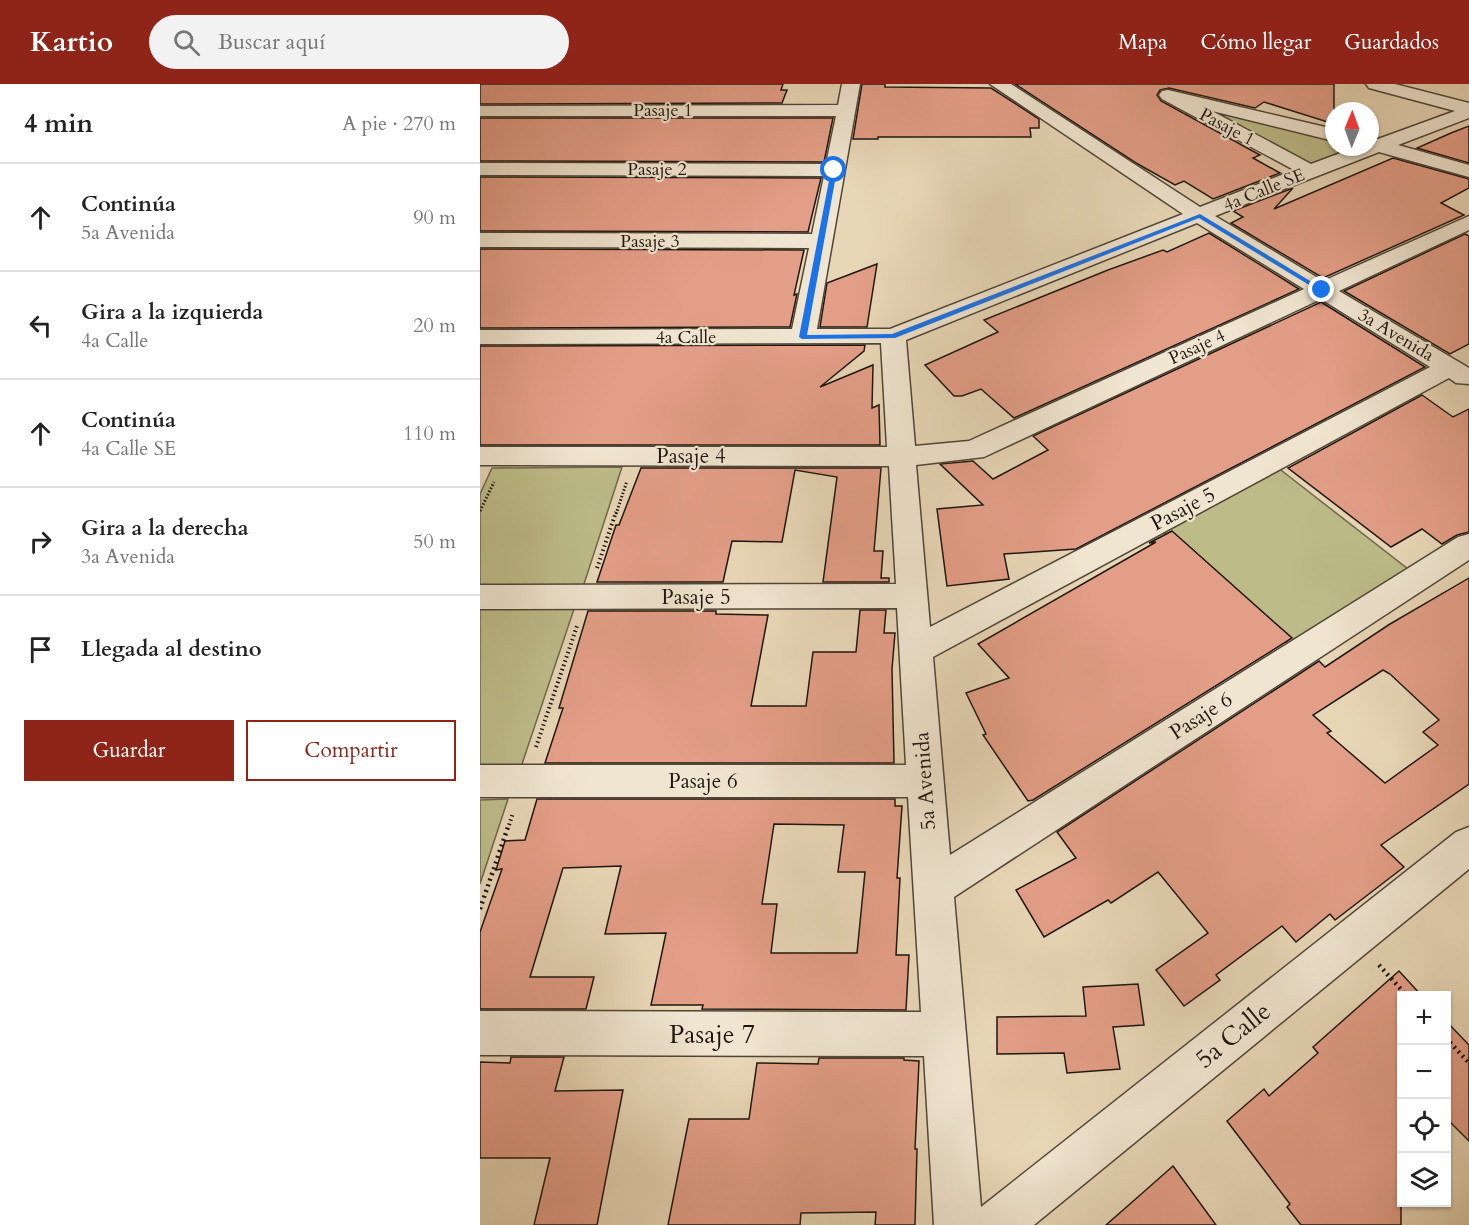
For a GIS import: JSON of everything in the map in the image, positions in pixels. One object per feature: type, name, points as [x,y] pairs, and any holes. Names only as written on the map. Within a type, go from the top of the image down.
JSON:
[{"type":"street","points":[[802,337],[851,84]]},
{"type":"street","name":"3a Avenida","points":[[999,84],[1200,216],[1459,373]]},
{"type":"street","points":[[1375,84],[1469,111]]},
{"type":"street","name":"Pasaje 1","points":[[1310,171],[1168,95],[1325,133]]},
{"type":"street","name":"Pasaje 1","points":[[480,111],[847,110]]},
{"type":"street","name":"4a Calle SE","points":[[1379,143],[1469,111]]},
{"type":"street","points":[[1379,146],[1469,171]]},
{"type":"street","name":"4a Calle SE","points":[[893,336],[1347,156]]},
{"type":"street","name":"Pasaje 2","points":[[480,169],[834,170]]},
{"type":"street","name":"Pasaje 4","points":[[480,456],[911,456],[974,450],[1469,222]]},
{"type":"street","points":[[1442,234],[1469,249]]},
{"type":"street","name":"Pasaje 3","points":[[480,240],[819,242]]},
{"type":"street","name":"4a Calle","points":[[480,337],[893,336]]},
{"type":"street","name":"5a Avenida","points":[[893,336],[911,456],[912,596],[958,1225]]},
{"type":"street","name":"Pasaje 5","points":[[916,650],[1459,373]]},
{"type":"street","name":"Pasaje 6","points":[[933,888],[1469,545]]},
{"type":"street","name":"Pasaje 5","points":[[480,597],[912,596]]},
{"type":"street","name":"Pasaje 6","points":[[480,781],[925,781]]},
{"type":"street","name":"5a Calle","points":[[996,1225],[1469,845]]},
{"type":"street","name":"Pasaje 7","points":[[480,1034],[944,1034]]},
{"type":"path","points":[[480,909],[635,456]]},
{"type":"path","points":[[1451,1043],[1469,1063]]},
{"type":"shaded area","points":[[1181,99],[1325,136],[1325,156],[1331,156],[1307,166]]},
{"type":"shaded area","points":[[622,467],[583,587],[480,588],[480,494],[492,468]]},
{"type":"shaded area","points":[[1277,467],[1408,569],[1289,645],[1161,530]]},
{"type":"shaded area","points":[[480,609],[574,609],[521,767],[480,767]]},
{"type":"shaded area","points":[[508,799],[480,884],[480,800]]},
{"type":"building","points":[[480,84],[783,84],[781,90],[787,90],[782,103],[480,104]]},
{"type":"building","points":[[862,84],[885,84],[885,87],[991,88],[1039,119],[1039,128],[1030,128],[1031,137],[853,139]]},
{"type":"building","points":[[1015,84],[1334,84],[1334,102],[1325,102],[1325,121],[1264,102],[1255,108],[1169,88],[1160,90],[1157,95],[1161,101],[1260,155],[1253,158],[1280,173],[1213,199],[1184,181],[1175,185],[1136,163]]},
{"type":"building","points":[[480,118],[833,118],[824,162],[480,161]]},
{"type":"building","points":[[1469,126],[1469,163],[1417,148],[1451,133]]},
{"type":"building","points":[[1393,158],[1469,179],[1469,188],[1441,203],[1464,215],[1323,278],[1231,223],[1243,217],[1233,211],[1293,188],[1274,209]]},
{"type":"building","points":[[480,177],[821,178],[808,232],[480,231]]},
{"type":"building","points":[[1209,233],[1299,289],[1014,418],[981,389],[962,396],[954,396],[925,365],[998,332],[984,320],[1108,270],[1163,250],[1167,252]]},
{"type":"building","points":[[1465,234],[1469,236],[1469,344],[1450,354],[1344,291]]},
{"type":"building","points":[[480,249],[804,250],[790,327],[480,328]]},
{"type":"building","points":[[877,264],[867,327],[820,327],[827,283]]},
{"type":"building","points":[[1321,302],[1425,367],[1076,549],[1004,554],[1009,579],[947,586],[937,509],[983,505],[940,464],[973,461],[993,479],[1048,450],[1033,436]]},
{"type":"building","points":[[865,345],[864,351],[820,387],[873,365],[872,408],[879,405],[880,445],[480,445],[480,346]]},
{"type":"building","points":[[1422,395],[1453,417],[1469,409],[1469,532],[1457,535],[1442,544],[1422,529],[1391,547],[1288,468]]},
{"type":"building","points":[[641,468],[881,468],[874,551],[883,551],[881,578],[889,578],[889,582],[823,582],[837,477],[795,470],[782,542],[732,541],[723,582],[597,582],[616,525],[619,525]]},
{"type":"building","points":[[1172,531],[1292,638],[1028,801],[983,735],[986,734],[966,693],[1009,678],[978,644]]},
{"type":"building","points":[[1469,578],[1469,784],[1381,845],[1404,867],[1335,920],[1330,914],[1296,942],[1282,926],[1216,975],[1220,980],[1184,1006],[1156,970],[1208,933],[1158,872],[1111,903],[1108,900],[1044,937],[1016,890],[1076,858],[1057,832],[1319,661],[1325,667],[1390,624]],"holes":[[[1383,670],[1439,720],[1423,732],[1438,745],[1385,783],[1327,733],[1331,731],[1313,715]]]},
{"type":"building","points":[[860,610],[886,610],[884,633],[895,633],[892,669],[894,763],[545,763],[563,708],[559,708],[588,611],[716,611],[716,614],[768,615],[751,706],[806,706],[813,652],[856,652]]},
{"type":"building","points":[[537,799],[895,799],[895,806],[902,806],[897,878],[900,878],[896,955],[909,955],[906,1010],[702,1009],[703,1005],[651,1005],[666,933],[605,934],[621,866],[563,868],[530,977],[594,977],[586,1009],[480,1009],[480,932],[502,869],[496,870],[505,841],[525,840]],"holes":[[[774,824],[844,825],[838,872],[865,872],[857,953],[771,953],[777,904],[762,904]]]},
{"type":"building","points":[[1399,971],[1417,991],[1397,991],[1397,1207],[1401,1207],[1401,1225],[1301,1225],[1287,1207],[1290,1204],[1227,1121],[1264,1089],[1269,1096],[1318,1053],[1313,1047]]},
{"type":"building","points":[[1138,984],[1144,1025],[1113,1027],[1120,1069],[1067,1073],[1064,1053],[997,1054],[997,1017],[1086,1016],[1083,987]]},
{"type":"building","points":[[1451,1026],[1469,1045],[1469,1141],[1451,1123]]},
{"type":"building","points":[[511,1057],[564,1057],[555,1091],[623,1090],[597,1225],[534,1225],[550,1158],[480,1158],[480,1062],[510,1063]]},
{"type":"building","points":[[819,1058],[904,1058],[904,1060],[919,1061],[915,1149],[917,1149],[915,1225],[875,1225],[876,1212],[801,1213],[800,1225],[668,1225],[689,1119],[749,1119],[757,1063],[818,1064]]},
{"type":"building","points":[[1173,1166],[1216,1225],[1106,1225],[1147,1189]]},
{"type":"route","points":[[834,170],[802,337],[893,336],[1200,216],[1322,290]]}]
